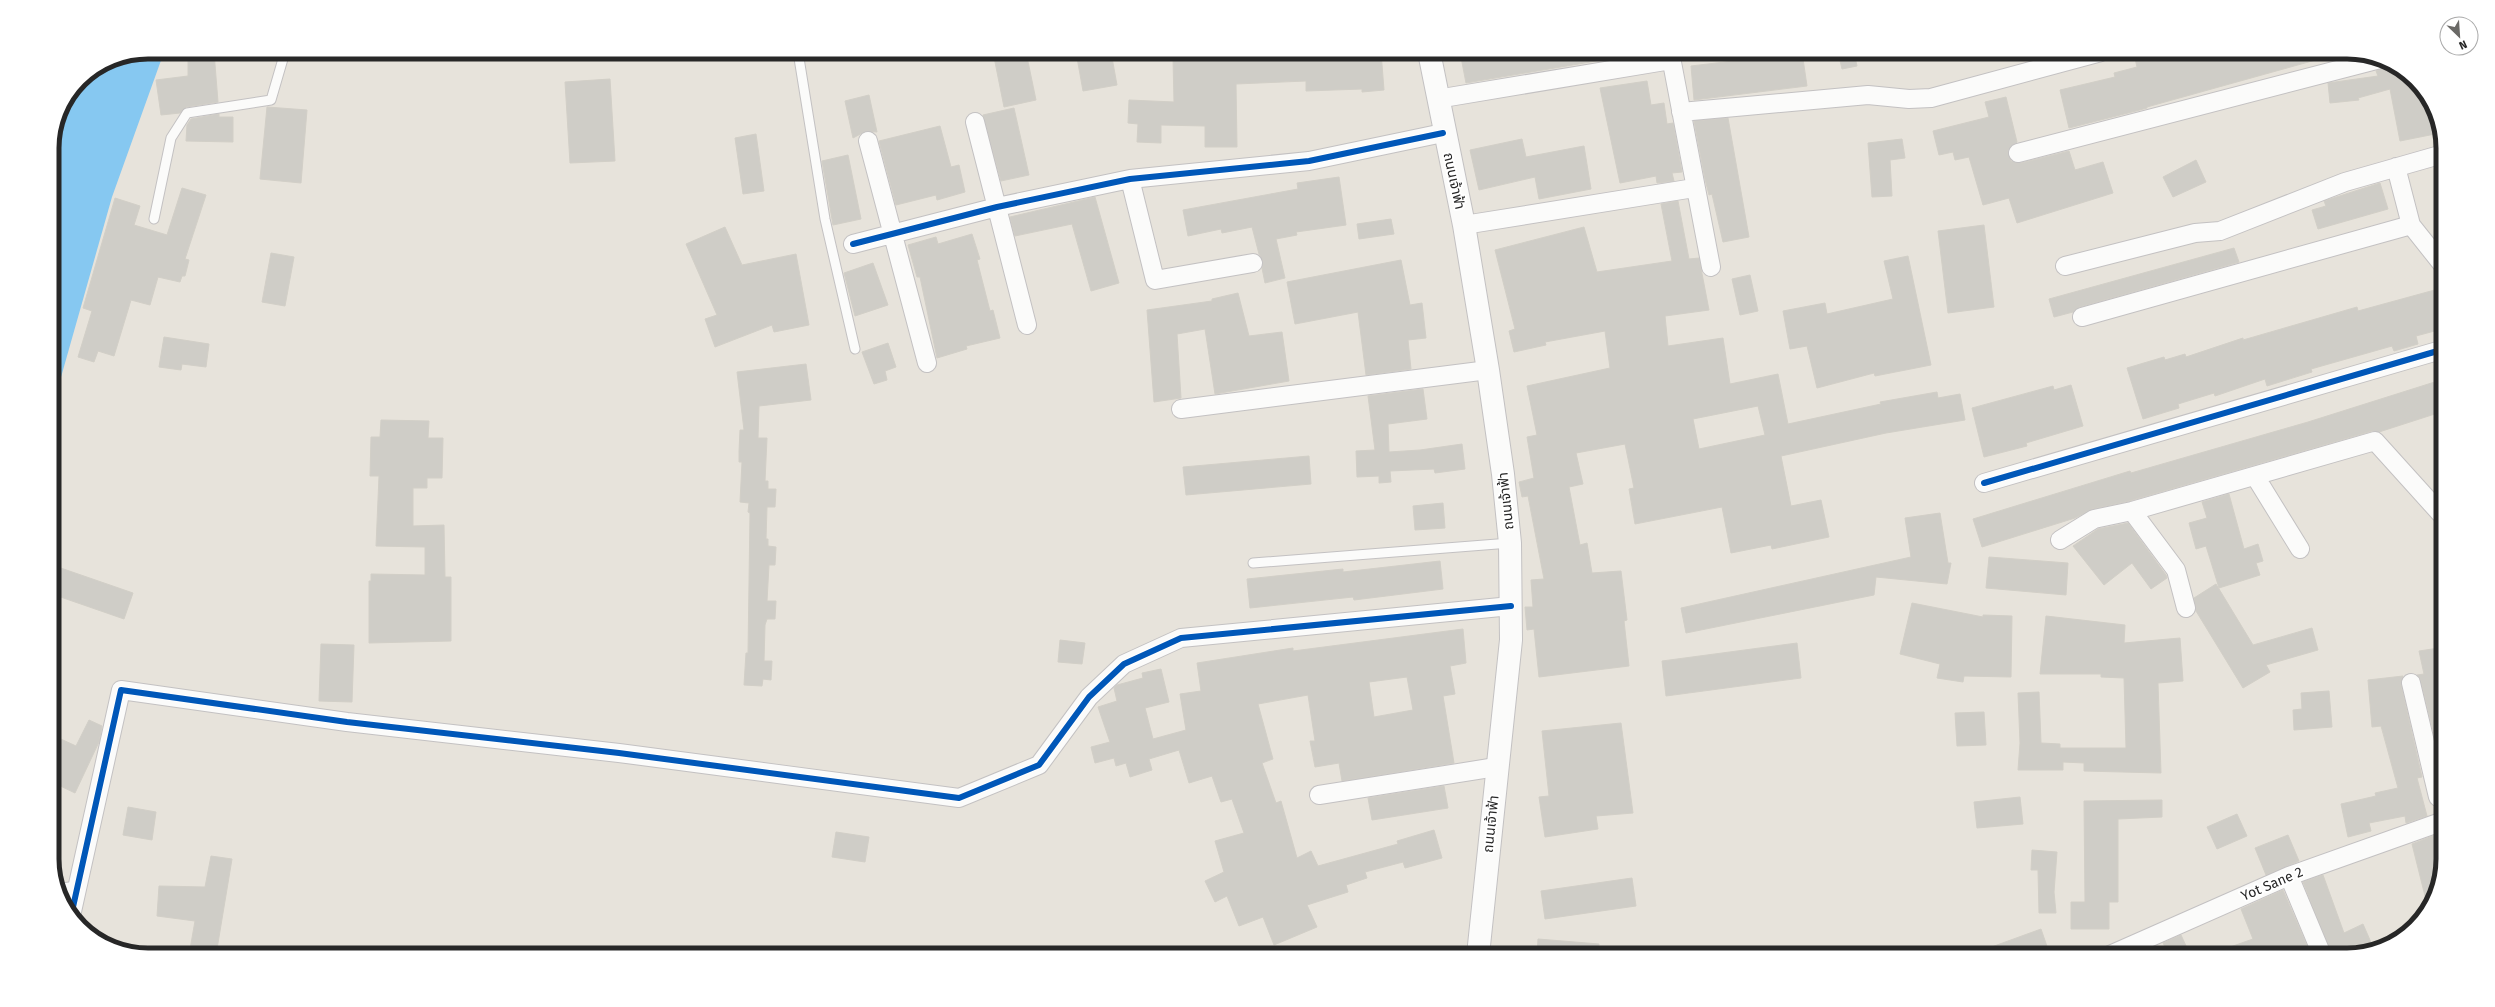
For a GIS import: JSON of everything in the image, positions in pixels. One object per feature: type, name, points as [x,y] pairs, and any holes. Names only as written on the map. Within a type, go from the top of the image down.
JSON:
[{"type":"main road","name":"ถนนเจ้าฟ้า","points":[[1430,59],[1443,132],[1464,225],[1488,370],[1503,474],[1510,543],[1511,640],[1496,767],[1479,948]]},
{"type":"street","points":[[1437,99],[1654,59]]},
{"type":"street","points":[[1671,59],[1694,188],[1711,267]]},
{"type":"street","points":[[1681,112],[1868,95],[1909,99],[1931,98],[2075,59]]},
{"type":"street","points":[[2018,154],[2368,62]]},
{"type":"street","points":[[975,122],[1026,325]]},
{"type":"street","points":[[853,244],[892,233],[997,208],[1130,179],[1309,161],[1443,132]]},
{"type":"street","points":[[868,141],[927,363]]},
{"type":"street","points":[[2065,266],[2195,233],[2220,230],[2345,182],[2436,156]]},
{"type":"street","points":[[2396,167],[2412,224],[2436,256]]},
{"type":"street","points":[[1130,179],[1155,280],[1253,263]]},
{"type":"street","points":[[1464,225],[1694,188]]},
{"type":"street","points":[[2082,317],[2412,224]]},
{"type":"street","points":[[1984,483],[2436,351]]},
{"type":"street","points":[[1182,408],[1488,370]]},
{"type":"street","points":[[2060,540],[2094,519],[2132,511],[2375,440],[2436,509]]},
{"type":"street","points":[[2255,476],[2300,549]]},
{"type":"street","points":[[2132,511],[2176,570],[2186,608]]},
{"type":"street","points":[[70,902],[69,887],[121,690],[347,722],[619,753],[959,798],[1039,765],[1089,697],[1124,664],[1181,638],[1511,606]]},
{"type":"street","points":[[2411,683],[2436,789]]},
{"type":"street","points":[[1319,795],[1496,767]]},
{"type":"street","name":"Yot Sane 2","points":[[2126,948],[2289,876],[2436,824]]},
{"type":"street","points":[[2289,876],[2319,948]]},
{"type":"lane","points":[[154,219],[171,138],[187,113],[271,100],[283,59]]},
{"type":"lane","points":[[799,59],[825,220],[856,349]]},
{"type":"lane","points":[[1253,563],[1510,543]]},
{"type":"water","points":[[161,59],[112,197],[59,384],[59,148],[62,125],[71,103],[81,89],[103,71],[125,62]]},
{"type":"building","points":[[188,59],[215,59],[218,102],[186,107],[180,113],[161,115],[156,80],[188,76]]},
{"type":"building","points":[[994,59],[1027,59],[1036,100],[1004,107]]},
{"type":"building","points":[[1077,59],[1112,59],[1117,85],[1083,91]]},
{"type":"building","points":[[1173,59],[1382,59],[1384,90],[1362,92],[1362,89],[1306,91],[1306,81],[1236,84],[1237,147],[1205,147],[1205,126],[1161,125],[1161,143],[1137,142],[1138,124],[1128,123],[1129,100],[1174,102]]},
{"type":"building","points":[[1461,59],[1608,59],[1466,83]]},
{"type":"building","points":[[1750,59],[1803,59],[1807,86],[1694,100],[1691,66]]},
{"type":"building","points":[[1840,59],[1856,59],[1857,66],[1842,69]]},
{"type":"building","points":[[2135,59],[2319,59],[2147,108],[2069,128],[2060,90],[2115,77],[2114,73],[2137,67]]},
{"type":"building","points":[[2384,67],[2386,68],[2410,85],[2418,94],[2427,109],[2435,134],[2400,141],[2390,89],[2358,98],[2359,100],[2330,103],[2328,83],[2378,76],[2376,71]]},
{"type":"building","points":[[610,79],[615,161],[570,163],[565,82]]},
{"type":"building","points":[[1647,81],[1651,105],[1664,103],[1667,124],[1673,123],[1682,172],[1672,173],[1674,181],[1657,183],[1656,176],[1620,183],[1600,88]]},
{"type":"building","points":[[869,95],[877,132],[866,131],[853,138],[845,101]]},
{"type":"building","points":[[2006,97],[2017,142],[2008,150],[2011,161],[2021,163],[2069,151],[2075,170],[2103,162],[2113,193],[2017,223],[2009,198],[1983,205],[1969,157],[1955,160],[1953,152],[1939,155],[1933,131],[1989,117],[1985,102]]},
{"type":"building","points":[[267,107],[307,110],[301,183],[260,179]]},
{"type":"building","points":[[1014,108],[1029,175],[1001,181],[983,115]]},
{"type":"building","points":[[219,114],[219,117],[233,117],[233,142],[186,141],[187,125],[191,119]]},
{"type":"building","points":[[1728,118],[1749,237],[1723,242],[1712,194],[1709,195],[1705,179],[1694,121]]},
{"type":"building","points":[[940,126],[951,167],[959,165],[965,192],[937,200],[936,195],[896,205],[879,141]]},
{"type":"building","points":[[756,134],[764,191],[743,194],[735,138]]},
{"type":"building","points":[[1522,139],[1526,157],[1584,146],[1591,189],[1539,199],[1535,177],[1479,190],[1470,150]]},
{"type":"building","points":[[1902,139],[1905,158],[1890,160],[1892,196],[1872,197],[1868,143]]},
{"type":"building","points":[[848,155],[861,219],[833,225],[822,161]]},
{"type":"building","points":[[2196,160],[2206,182],[2173,197],[2163,177]]},
{"type":"building","points":[[1339,177],[1346,225],[1296,232],[1297,235],[1276,239],[1285,278],[1265,283],[1262,268],[1263,261],[1259,254],[1252,227],[1222,233],[1221,229],[1188,236],[1183,210],[1298,189],[1297,183]]},
{"type":"building","points":[[2380,183],[2388,209],[2318,229],[2312,210],[2326,206],[2324,201]]},
{"type":"building","points":[[182,188],[206,195],[185,259],[189,260],[185,276],[182,276],[180,282],[158,277],[150,305],[131,300],[114,356],[98,351],[94,362],[78,357],[92,311],[83,308],[115,198],[140,206],[134,225],[167,235]]},
{"type":"building","points":[[1095,197],[1119,283],[1091,291],[1072,224],[1015,236],[1010,217]]},
{"type":"building","points":[[1678,201],[1689,259],[1699,258],[1709,310],[1665,316],[1668,346],[1723,338],[1730,384],[1778,374],[1788,424],[1881,404],[1880,402],[1937,392],[1938,398],[1960,394],[1965,420],[1886,433],[1781,456],[1791,506],[1821,500],[1829,537],[1772,549],[1771,545],[1731,553],[1722,507],[1635,524],[1629,489],[1634,488],[1625,444],[1576,453],[1583,484],[1569,487],[1580,545],[1587,543],[1592,573],[1621,571],[1627,620],[1624,621],[1629,666],[1539,677],[1534,629],[1527,630],[1525,607],[1533,607],[1531,580],[1544,579],[1528,496],[1522,497],[1519,482],[1534,478],[1527,437],[1537,435],[1527,386],[1610,368],[1605,331],[1545,342],[1546,345],[1514,352],[1509,331],[1515,329],[1495,250],[1584,227],[1597,272],[1672,261],[1661,204]],"holes":[[[1758,406],[1765,435],[1699,449],[1693,419]]]},
{"type":"building","points":[[1391,219],[1394,234],[1359,239],[1357,224]]},
{"type":"building","points":[[1984,225],[1994,307],[1948,313],[1938,231]]},
{"type":"building","points":[[725,227],[742,265],[796,254],[809,325],[774,332],[772,325],[715,347],[705,319],[717,315],[686,244]]},
{"type":"building","points":[[972,234],[980,259],[977,260],[990,311],[993,310],[1000,338],[966,346],[967,349],[937,358],[920,277],[917,277],[908,245],[936,237],[938,244]]},
{"type":"building","points":[[2234,248],[2239,262],[2079,307],[2073,312],[2054,317],[2049,299]]},
{"type":"building","points":[[271,253],[294,257],[285,306],[262,302]]},
{"type":"building","points":[[1908,256],[1931,365],[1875,376],[1874,373],[1817,388],[1807,346],[1790,349],[1783,311],[1825,303],[1827,314],[1893,299],[1884,261]]},
{"type":"building","points":[[1401,260],[1410,305],[1422,303],[1426,338],[1408,340],[1411,369],[1366,375],[1358,312],[1295,324],[1287,282]]},
{"type":"building","points":[[873,263],[888,305],[855,316],[844,273]]},
{"type":"building","points":[[1750,275],[1758,311],[1740,315],[1732,279]]},
{"type":"building","points":[[2436,290],[2436,331],[2416,336],[2418,344],[2394,351],[2392,346],[2311,369],[2312,372],[2267,386],[2265,379],[2215,396],[2214,393],[2178,404],[2179,408],[2143,419],[2127,368],[2164,357],[2165,360],[2185,354],[2186,357],[2243,338],[2243,340],[2357,307],[2358,311]]},
{"type":"building","points":[[1238,293],[1249,336],[1282,332],[1289,381],[1215,394],[1205,329],[1177,334],[1181,398],[1154,402],[1147,310],[1212,301],[1212,299]]},
{"type":"building","points":[[164,337],[209,344],[206,367],[182,364],[181,370],[159,367]]},
{"type":"building","points":[[888,343],[896,367],[885,371],[887,380],[874,384],[862,352]]},
{"type":"building","points":[[806,364],[811,400],[759,406],[758,438],[767,438],[765,481],[768,481],[768,489],[776,489],[775,507],[767,507],[766,539],[768,539],[768,546],[776,547],[775,565],[769,565],[767,601],[776,601],[775,619],[767,619],[765,625],[764,661],[772,661],[771,680],[763,679],[762,686],[744,685],[746,653],[748,653],[750,513],[748,512],[749,503],[740,502],[742,462],[739,462],[740,430],[744,430],[737,372]]},
{"type":"building","points":[[2436,382],[2436,414],[2379,432],[2372,431],[2129,501],[2092,509],[2075,518],[1982,547],[1973,519],[2130,471],[2131,473],[2308,422]]},
{"type":"building","points":[[2071,385],[2083,426],[2026,443],[2027,446],[1984,457],[1972,408],[2053,386],[2054,390]]},
{"type":"building","points":[[1423,389],[1427,419],[1388,424],[1389,452],[1420,450],[1462,444],[1465,469],[1435,473],[1434,469],[1390,471],[1391,482],[1379,483],[1379,476],[1357,477],[1356,451],[1375,450],[1368,396]]},
{"type":"building","points":[[381,420],[429,421],[428,438],[443,438],[442,478],[427,478],[427,488],[413,488],[413,526],[444,525],[445,577],[451,577],[451,641],[369,643],[369,581],[371,581],[371,574],[425,575],[425,547],[376,546],[379,476],[370,476],[371,437],[380,437]]},
{"type":"building","points":[[1309,456],[1311,484],[1186,495],[1183,467]]},
{"type":"building","points":[[2229,494],[2244,549],[2258,544],[2263,561],[2256,563],[2260,575],[2219,588],[2206,546],[2196,549],[2189,523],[2207,518],[2202,502]]},
{"type":"building","points":[[1443,503],[1445,528],[1415,530],[1413,506]]},
{"type":"building","points":[[1940,513],[1948,563],[1951,563],[1947,584],[1876,577],[1874,595],[1686,633],[1681,608],[1911,557],[1905,518]]},
{"type":"building","points":[[2128,523],[2166,575],[2167,578],[2151,589],[2132,563],[2104,585],[2073,546],[2098,529]]},
{"type":"building","points":[[1989,557],[2068,563],[2066,595],[1986,588]]},
{"type":"building","points":[[1440,561],[1443,589],[1354,600],[1353,597],[1250,608],[1247,579],[1343,569],[1343,572]]},
{"type":"building","points":[[59,567],[133,593],[124,619],[59,596]]},
{"type":"building","points":[[2216,584],[2253,645],[2312,628],[2318,650],[2266,665],[2270,672],[2243,688],[2196,611],[2194,598]]},
{"type":"building","points":[[1912,603],[1983,617],[1983,615],[2012,616],[2011,677],[1964,676],[1963,682],[1937,678],[1940,664],[1900,654]]},
{"type":"building","points":[[2046,616],[2125,625],[2124,643],[2180,638],[2183,681],[2158,683],[2161,773],[2084,771],[2084,763],[2063,762],[2063,770],[2018,770],[2020,743],[2018,693],[2039,692],[2041,743],[2060,744],[2060,748],[2126,748],[2124,678],[2101,677],[2101,674],[2040,674]]},
{"type":"building","points":[[1463,629],[1466,663],[1450,666],[1455,694],[1443,696],[1454,763],[1342,781],[1339,763],[1315,767],[1310,741],[1315,741],[1308,695],[1258,704],[1273,759],[1262,763],[1276,803],[1281,801],[1297,858],[1311,851],[1318,866],[1398,844],[1397,841],[1434,830],[1442,858],[1405,868],[1403,862],[1365,872],[1367,878],[1346,885],[1348,892],[1307,905],[1317,927],[1274,945],[1263,917],[1239,926],[1227,896],[1215,902],[1205,881],[1224,872],[1215,841],[1244,833],[1232,799],[1221,802],[1212,776],[1189,783],[1179,750],[1149,759],[1152,770],[1130,777],[1126,763],[1116,766],[1114,758],[1095,763],[1091,747],[1110,742],[1098,707],[1117,701],[1114,688],[1117,685],[1143,678],[1142,673],[1161,669],[1169,702],[1145,708],[1153,739],[1186,730],[1180,694],[1201,691],[1197,663],[1293,648],[1293,651]],"holes":[[[1407,677],[1413,710],[1374,717],[1369,682]]]},
{"type":"building","points":[[1060,640],[1085,643],[1082,664],[1058,662]]},
{"type":"building","points":[[1797,643],[1801,678],[1666,696],[1662,661]]},
{"type":"building","points":[[321,644],[354,645],[352,702],[319,701]]},
{"type":"building","points":[[2436,648],[2436,743],[2421,681],[2417,675],[2424,674],[2419,651]]},
{"type":"building","points":[[2403,676],[2401,685],[2422,777],[2417,778],[2427,816],[2406,823],[2405,816],[2369,823],[2371,831],[2348,837],[2341,804],[2376,796],[2375,793],[2398,788],[2381,726],[2372,727],[2368,680]]},
{"type":"building","points":[[2329,691],[2332,727],[2294,730],[2293,710],[2302,709],[2301,693]]},
{"type":"building","points":[[1984,712],[1986,745],[1957,746],[1955,713]]},
{"type":"building","points":[[89,720],[102,726],[99,742],[75,793],[59,785],[59,738],[76,746]]},
{"type":"building","points":[[1621,723],[1633,813],[1596,816],[1598,829],[1545,837],[1539,797],[1549,796],[1542,731]]},
{"type":"building","points":[[1444,786],[1448,808],[1372,820],[1368,798]]},
{"type":"building","points":[[2020,797],[2023,824],[1977,828],[1974,802]]},
{"type":"building","points":[[2162,800],[2162,817],[2118,819],[2118,902],[2109,902],[2109,929],[2071,929],[2071,902],[2085,902],[2084,801]]},
{"type":"building","points":[[128,807],[156,812],[152,840],[123,835]]},
{"type":"building","points":[[2237,814],[2247,836],[2217,849],[2207,827]]},
{"type":"building","points":[[836,832],[869,837],[865,862],[832,857]]},
{"type":"building","points":[[2288,835],[2299,861],[2266,875],[2255,848]]},
{"type":"building","points":[[2436,835],[2436,865],[2431,888],[2426,900],[2412,844]]},
{"type":"building","points":[[2032,850],[2057,852],[2054,892],[2056,913],[2039,913],[2038,870],[2031,870]]},
{"type":"building","points":[[211,856],[232,859],[217,948],[190,948],[195,921],[157,916],[159,886],[205,887]]},
{"type":"building","points":[[2323,875],[2344,933],[2363,924],[2372,944],[2359,947],[2329,948],[2303,882]]},
{"type":"building","points":[[1632,878],[1636,906],[1545,919],[1541,891]]},
{"type":"building","points":[[2283,890],[2308,948],[2227,948],[2253,939],[2241,909]]},
{"type":"building","points":[[2041,929],[2048,948],[1989,948]]},
{"type":"building","points":[[2181,935],[2187,948],[2166,948],[2163,943]]},
{"type":"building","points":[[1538,939],[1599,944],[1599,948],[1537,948]]},
{"type":"cycle path","points":[[853,244],[997,207],[1130,179],[1309,161],[1443,133]]},
{"type":"cycle path","points":[[1984,483],[2436,351]]},
{"type":"cycle path","points":[[73,907],[121,690],[347,722],[619,753],[959,798],[1039,765],[1089,697],[1124,664],[1181,638],[1511,606]]}]
